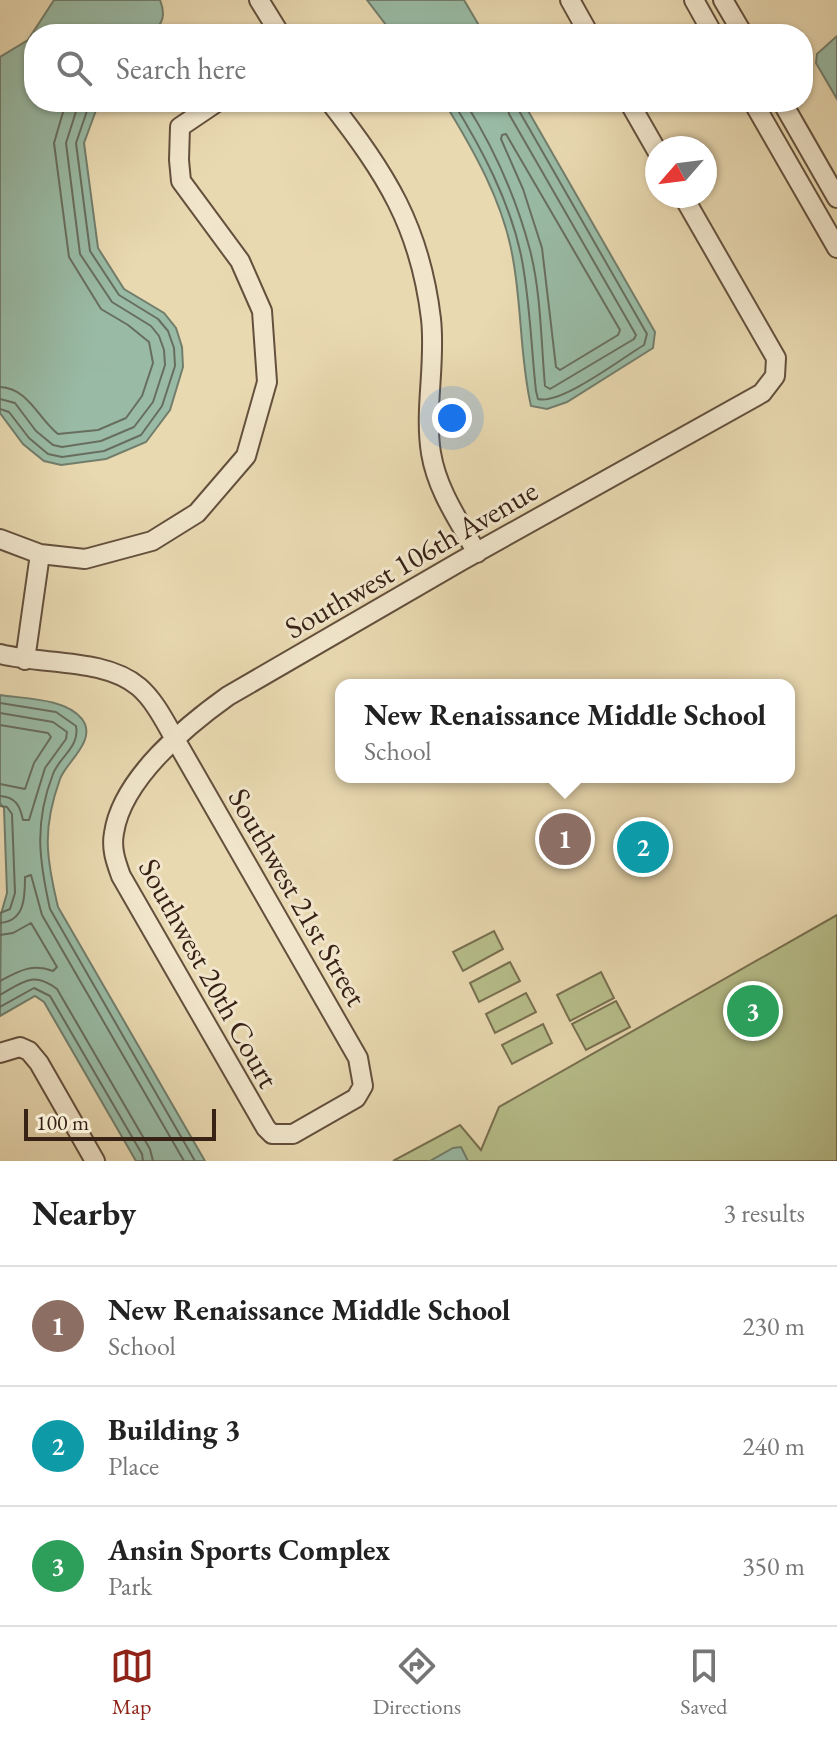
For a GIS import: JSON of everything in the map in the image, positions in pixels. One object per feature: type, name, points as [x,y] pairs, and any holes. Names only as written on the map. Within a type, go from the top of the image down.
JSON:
[{"type":"street","points":[[259,0],[274,24]]},
{"type":"street","points":[[570,0],[583,24]]},
{"type":"street","points":[[694,0],[707,24]]},
{"type":"street","points":[[723,0],[737,24]]},
{"type":"street","points":[[0,539],[40,554],[85,559],[152,541],[197,513],[246,456],[267,382],[262,311],[240,261],[181,181],[180,127],[202,112]]},
{"type":"street","points":[[338,112],[372,155],[410,227],[422,266],[432,321],[431,454],[441,488],[477,553]]},
{"type":"street","points":[[635,112],[648,136]]},
{"type":"street","points":[[759,112],[837,248]]},
{"type":"street","points":[[788,112],[837,198]]},
{"type":"street","name":"Southwest 106th Avenue","points":[[114,832],[123,803],[142,775],[193,721],[228,696],[762,393],[775,376],[776,358],[690,208]]},
{"type":"street","points":[[25,660],[40,554]]},
{"type":"street","name":"Southwest 21st Street","points":[[0,654],[25,660],[100,668],[140,688],[175,739],[358,1058],[363,1086],[356,1098],[293,1134],[272,1134]]},
{"type":"street","name":"Southwest 20th Court","points":[[114,832],[113,852],[139,912],[257,1116],[272,1134]]},
{"type":"street","points":[[0,1053],[20,1047],[29,1051],[95,1161]]},
{"type":"shaded area","points":[[837,915],[837,1161],[393,1161],[460,1125],[481,1150],[499,1107]]},
{"type":"shaded area","points":[[494,931],[503,949],[463,971],[453,952]]},
{"type":"shaded area","points":[[510,962],[520,981],[479,1002],[470,983]]},
{"type":"shaded area","points":[[601,972],[614,998],[570,1021],[557,995]]},
{"type":"shaded area","points":[[526,993],[536,1012],[495,1033],[486,1014]]},
{"type":"shaded area","points":[[616,1001],[630,1027],[586,1050],[572,1024]]},
{"type":"shaded area","points":[[543,1024],[552,1043],[512,1064],[502,1045]]},
{"type":"water","points":[[54,0],[160,0],[163,10],[160,24],[38,24]]},
{"type":"water","points":[[367,0],[464,0],[478,24],[385,24]]},
{"type":"water","points":[[837,36],[837,99],[816,63],[817,54]]},
{"type":"water","points":[[24,42],[24,112],[95,112],[84,143],[98,248],[124,289],[164,313],[176,328],[182,347],[183,367],[170,410],[146,442],[106,459],[61,465],[44,461],[23,444],[0,413],[0,57]]},
{"type":"water","points":[[450,112],[529,112],[655,332],[653,348],[567,402],[547,409],[531,406],[509,238],[495,197]]},
{"type":"water","points":[[0,695],[66,707],[82,719],[86,727],[84,743],[63,772],[50,813],[49,858],[58,907],[205,1161],[136,1161],[44,1002],[35,996],[0,1016],[1,914],[7,893],[4,808],[0,803]]},
{"type":"water","points":[[461,1147],[468,1161],[430,1161],[453,1148]]},
{"type":"place","name":"New Renaissance Middle School","points":[[565,839]]},
{"type":"place","name":"Building 3","points":[[643,847]]},
{"type":"place","name":"Ansin Sports Complex","points":[[753,1011]]}]
